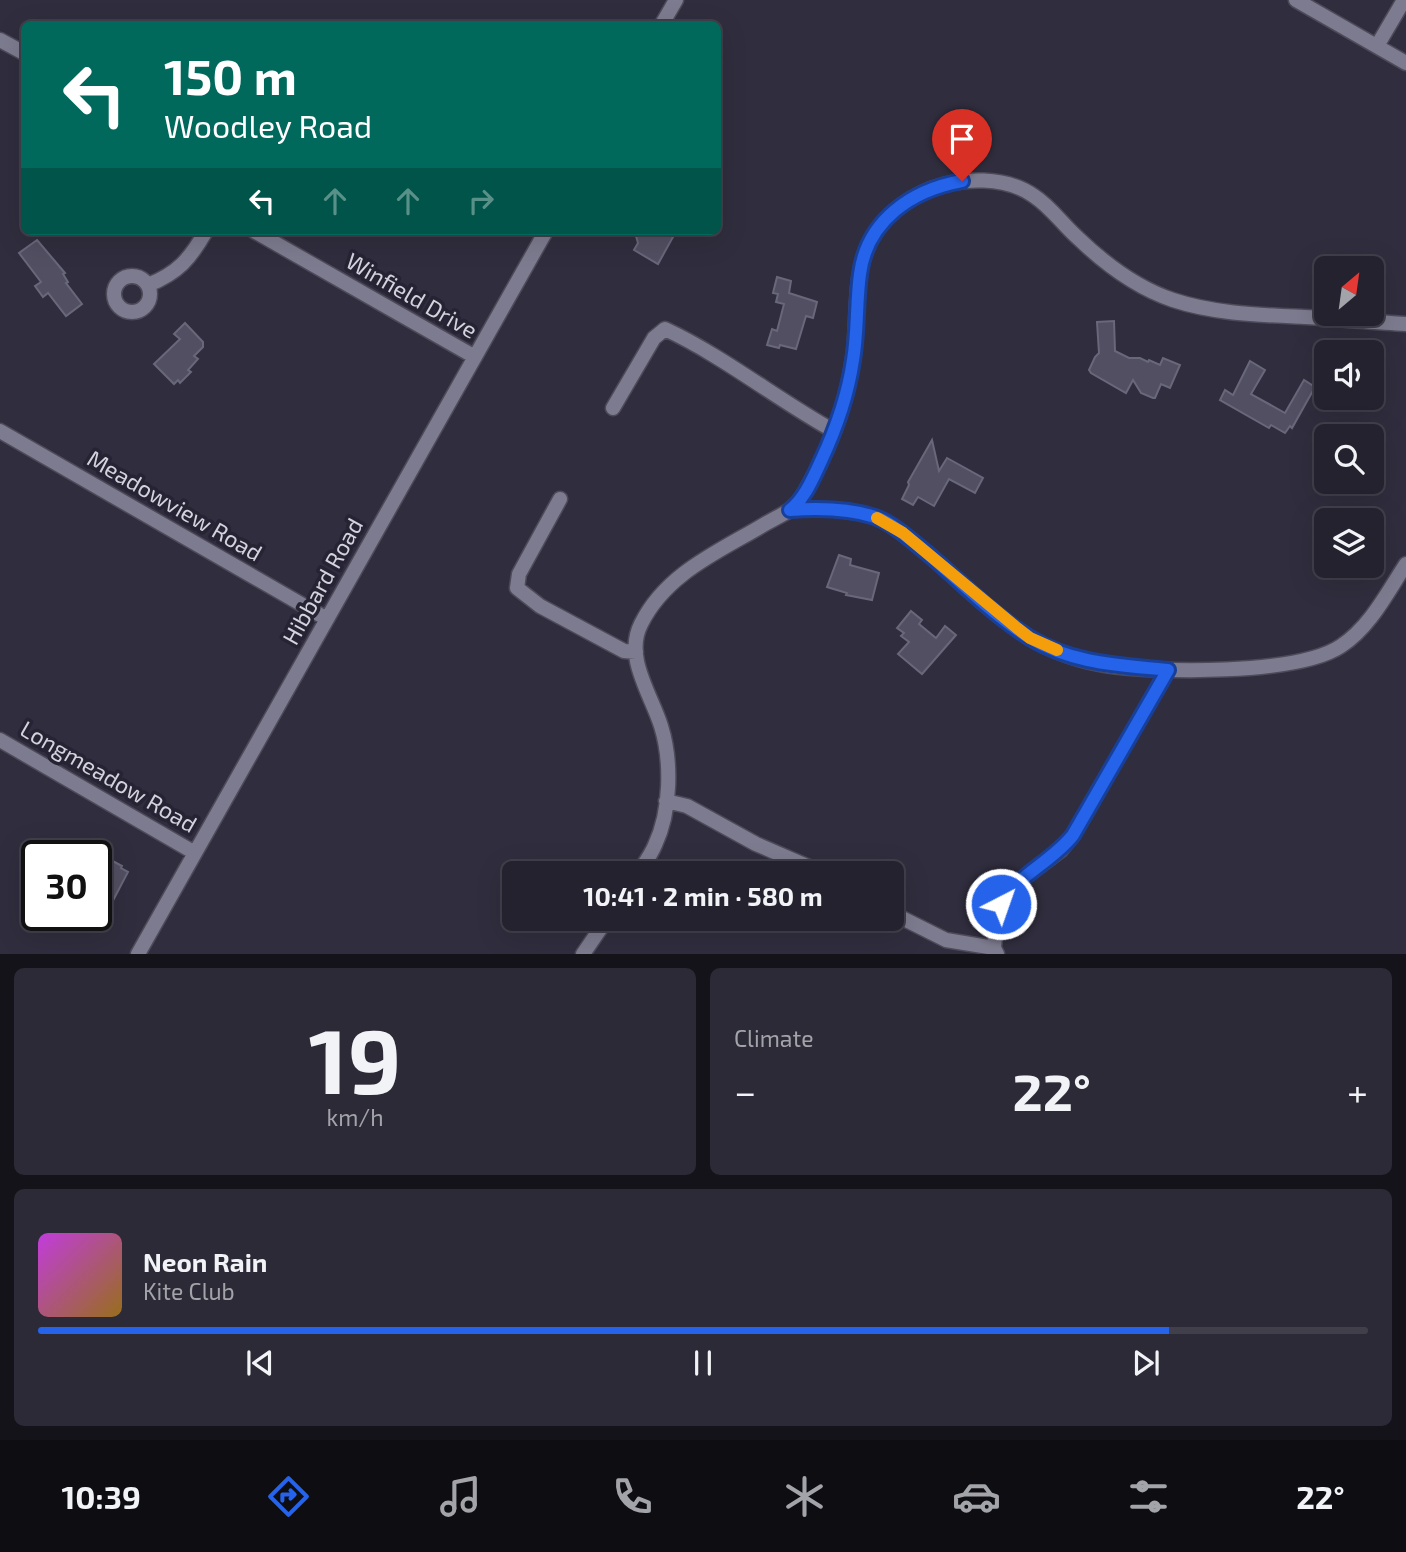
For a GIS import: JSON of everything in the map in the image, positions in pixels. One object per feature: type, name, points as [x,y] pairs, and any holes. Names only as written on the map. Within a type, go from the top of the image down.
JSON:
[{"type":"street","points":[[664,21],[676,0]]},
{"type":"street","points":[[1296,0],[1406,63]]},
{"type":"street","points":[[1377,46],[1404,0]]},
{"type":"street","points":[[0,40],[21,51]]},
{"type":"street","points":[[645,861],[657,842],[666,801],[666,754],[662,730],[641,674],[636,652],[639,628],[646,615],[683,574],[797,505],[834,430],[848,387],[860,274],[868,245],[876,231],[905,202],[941,185],[962,181],[1000,183],[1024,190],[1035,197],[1094,253],[1151,292],[1193,306],[1246,314],[1406,324]]},
{"type":"street","points":[[148,285],[181,267],[203,235]]},
{"type":"street","name":"Winfield Drive","points":[[261,235],[475,357]]},
{"type":"street","name":"Hibbard Road","points":[[138,954],[544,235]]},
{"type":"street","points":[[613,408],[654,338],[665,329],[738,368],[795,410],[834,430]]},
{"type":"street","name":"Meadowview Road","points":[[0,431],[327,618]]},
{"type":"street","points":[[560,499],[519,574],[517,588],[540,607],[624,651],[636,652]]},
{"type":"street","points":[[790,510],[838,510],[877,518],[903,533],[1017,628],[1037,641],[1080,659],[1102,664],[1168,670],[1250,667],[1294,661],[1338,648],[1357,634],[1372,616],[1406,564]]},
{"type":"street","points":[[904,919],[946,940],[995,951],[996,921],[1006,894],[1061,850],[1073,835],[1168,670]]},
{"type":"street","name":"Longmeadow Road","points":[[0,740],[195,853]]},
{"type":"street","points":[[666,801],[687,806],[756,844],[795,861]]},
{"type":"street","points":[[583,954],[599,931]]},
{"type":"building","points":[[636,236],[673,237],[658,264],[634,250],[638,243]]},
{"type":"building","points":[[37,240],[65,273],[66,283],[82,304],[66,316],[48,293],[43,297],[35,286],[41,282],[19,253]]},
{"type":"building","points":[[777,277],[791,281],[789,293],[817,302],[813,318],[806,316],[796,349],[767,345],[772,329],[777,331],[784,304],[776,302],[778,294],[773,293]]},
{"type":"building","points":[[1114,321],[1115,351],[1129,358],[1149,360],[1160,365],[1163,358],[1180,365],[1170,388],[1161,384],[1153,398],[1141,393],[1133,380],[1126,393],[1091,373],[1089,370],[1099,353],[1097,322]]},
{"type":"building","points":[[185,323],[203,342],[203,347],[194,356],[198,359],[188,370],[191,372],[180,383],[178,380],[174,384],[154,364],[180,339],[174,334]]},
{"type":"building","points":[[1250,361],[1265,370],[1251,394],[1285,413],[1304,380],[1314,386],[1292,428],[1290,426],[1285,433],[1271,425],[1269,428],[1220,400],[1225,390],[1233,395]]},
{"type":"building","points":[[932,440],[939,471],[947,458],[983,478],[975,493],[949,479],[934,506],[918,497],[913,505],[902,499],[908,482]]},
{"type":"building","points":[[839,555],[851,559],[850,565],[879,573],[872,600],[846,595],[847,593],[827,587]]},
{"type":"building","points":[[911,611],[922,620],[919,624],[936,638],[945,626],[956,635],[922,674],[898,654],[909,642],[901,636],[904,633],[897,628]]},
{"type":"building","points":[[112,861],[128,872],[112,903]]},
{"type":"slow traffic","points":[[877,518],[903,533],[1030,638],[1057,650]]},
{"type":"route","points":[[962,181],[941,185],[905,202],[888,217],[868,245],[860,274],[853,359],[840,417],[811,481],[797,505],[790,510],[838,510],[877,518],[903,533],[1030,638],[1080,659],[1124,667],[1168,670],[1073,835],[1061,850],[1012,887],[1001,904]]}]
